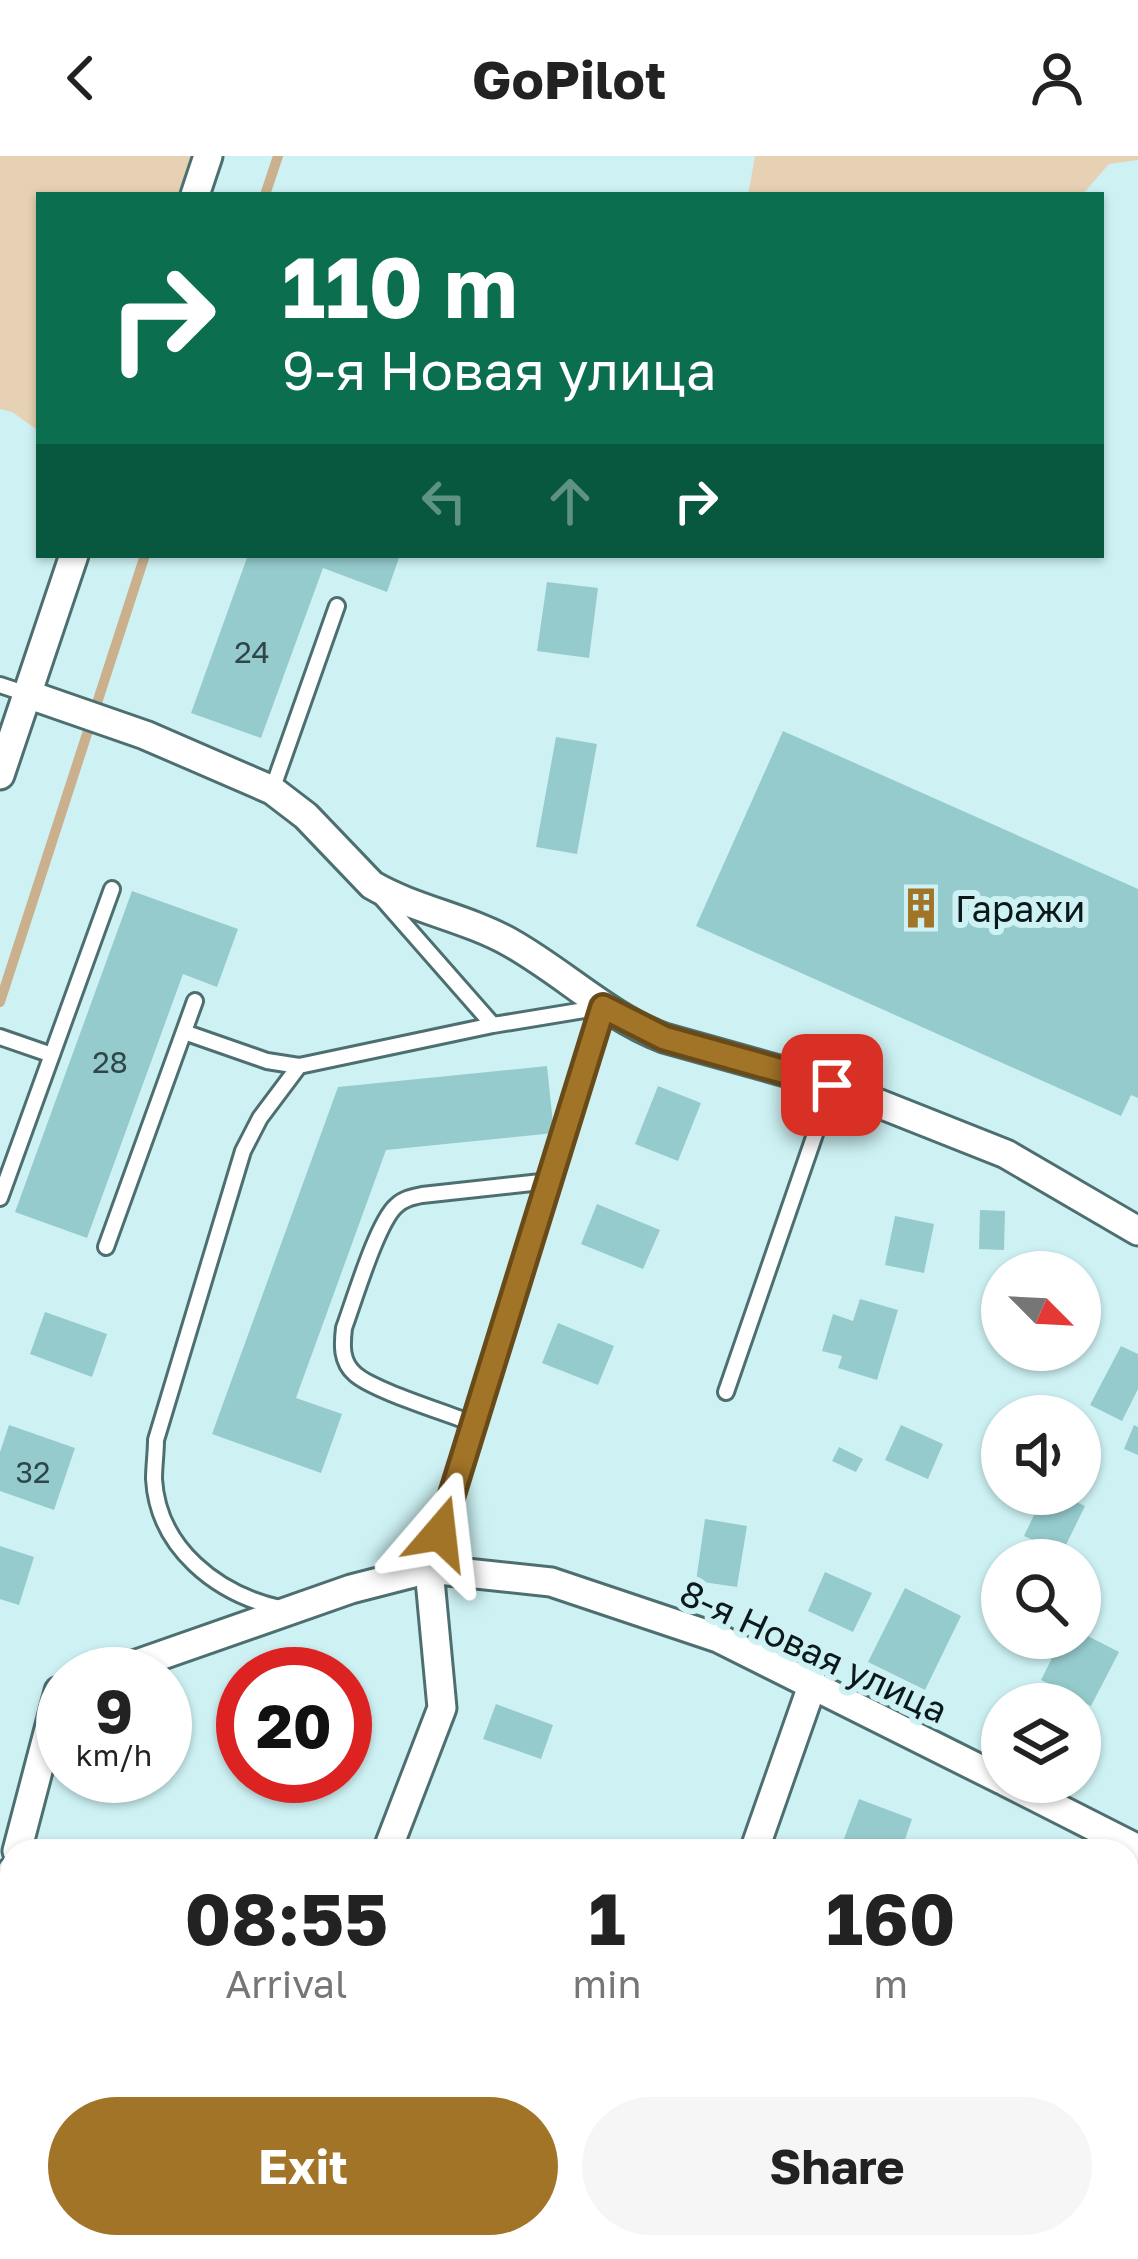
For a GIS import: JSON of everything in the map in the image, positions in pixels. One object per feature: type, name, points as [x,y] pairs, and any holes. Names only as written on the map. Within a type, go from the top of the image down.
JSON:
[{"type":"street","points":[[196,192],[208,156]]},
{"type":"street","points":[[0,775],[73,558]]},
{"type":"street","points":[[26,694],[145,735],[272,790],[306,816],[372,885],[509,942],[603,1007],[664,1038],[832,1085],[1006,1154],[1138,1231]]},
{"type":"street","points":[[392,1839],[442,1708],[429,1570]]},
{"type":"street","name":"8-я Новая улица","points":[[186,1647],[352,1589],[429,1570],[551,1582],[718,1639],[981,1769]]},
{"type":"street","points":[[758,1839],[813,1683]]},
{"type":"street","points":[[20,1839],[36,1781]]},
{"type":"street","name":"8-я Новая улица","points":[[1043,1803],[1108,1839]]},
{"type":"lane","points":[[272,790],[338,606]]},
{"type":"lane","points":[[372,885],[493,1025]]},
{"type":"lane","points":[[0,1198],[112,889]]},
{"type":"lane","points":[[106,1247],[195,1001]]},
{"type":"lane","points":[[184,1031],[267,1061],[299,1066],[603,1007],[429,1570]]},
{"type":"lane","points":[[2,1038],[52,1055]]},
{"type":"lane","points":[[292,1610],[226,1590],[196,1567],[172,1536],[154,1480],[156,1440],[235,1173],[260,1118],[299,1066]]},
{"type":"lane","points":[[726,1392],[832,1085]]},
{"type":"lane","points":[[474,1424],[355,1374],[341,1346],[344,1328],[384,1222],[406,1198],[550,1181]]},
{"type":"shaded area","points":[[0,156],[191,156],[179,192],[36,192],[36,429],[0,409]]},
{"type":"shaded area","points":[[755,156],[1138,156],[1138,160],[1109,164],[1085,192],[749,192]]},
{"type":"building","points":[[247,558],[399,558],[387,592],[323,568],[261,738],[191,713]]},
{"type":"building","points":[[547,582],[598,588],[589,658],[537,651]]},
{"type":"building","name":"Гаражи","points":[[783,731],[1138,889],[1138,1098],[1131,1095],[1121,1116],[696,926]]},
{"type":"building","points":[[556,737],[597,744],[577,854],[536,847]]},
{"type":"building","points":[[132,891],[238,929],[217,987],[183,974],[87,1238],[15,1212]]},
{"type":"building","points":[[547,1066],[554,1133],[386,1150],[296,1398],[342,1414],[321,1473],[212,1434],[338,1087]]},
{"type":"building","points":[[658,1086],[701,1103],[678,1161],[635,1144]]},
{"type":"building","points":[[597,1204],[660,1230],[643,1269],[581,1244]]},
{"type":"building","points":[[980,1210],[1005,1211],[1004,1250],[979,1249]]},
{"type":"building","points":[[895,1216],[934,1224],[924,1273],[885,1265]]},
{"type":"building","points":[[860,1299],[898,1310],[877,1380],[838,1368],[842,1356],[822,1351],[833,1314],[853,1321]]},
{"type":"building","points":[[45,1312],[107,1334],[92,1377],[30,1354]]},
{"type":"building","points":[[558,1323],[614,1346],[598,1385],[542,1363]]},
{"type":"building","points":[[1121,1346],[1138,1354],[1138,1389],[1122,1421],[1101,1410],[1101,1395],[1095,1395]]},
{"type":"building","points":[[9,1425],[75,1448],[54,1510],[0,1491],[0,1452]]},
{"type":"building","points":[[901,1425],[943,1444],[928,1479],[885,1460]]},
{"type":"building","points":[[1134,1425],[1138,1427],[1138,1455],[1124,1449]]},
{"type":"building","points":[[839,1447],[863,1459],[856,1472],[832,1461]]},
{"type":"building","points":[[1034,1515],[1081,1515],[1069,1539],[1024,1536]]},
{"type":"building","points":[[705,1519],[747,1526],[737,1587],[696,1581]]},
{"type":"building","points":[[0,1546],[34,1557],[19,1605],[0,1599]]},
{"type":"building","points":[[825,1572],[872,1593],[853,1632],[808,1611]]},
{"type":"building","points":[[905,1588],[961,1616],[925,1690],[868,1662]]},
{"type":"building","points":[[1101,1643],[1119,1652],[1101,1687],[1101,1683],[1041,1680],[1052,1659],[1101,1659]]},
{"type":"building","points":[[496,1704],[553,1725],[541,1759],[483,1739]]},
{"type":"building","points":[[859,1799],[912,1819],[905,1839],[844,1839]]},
{"type":"waterway","points":[[266,192],[278,156]]},
{"type":"waterway","points":[[0,1002],[144,558]]},
{"type":"place","name":"Гаражи","points":[[921,908]]},
{"type":"route","points":[[440,1533],[603,1007],[664,1038],[832,1085]]}]
